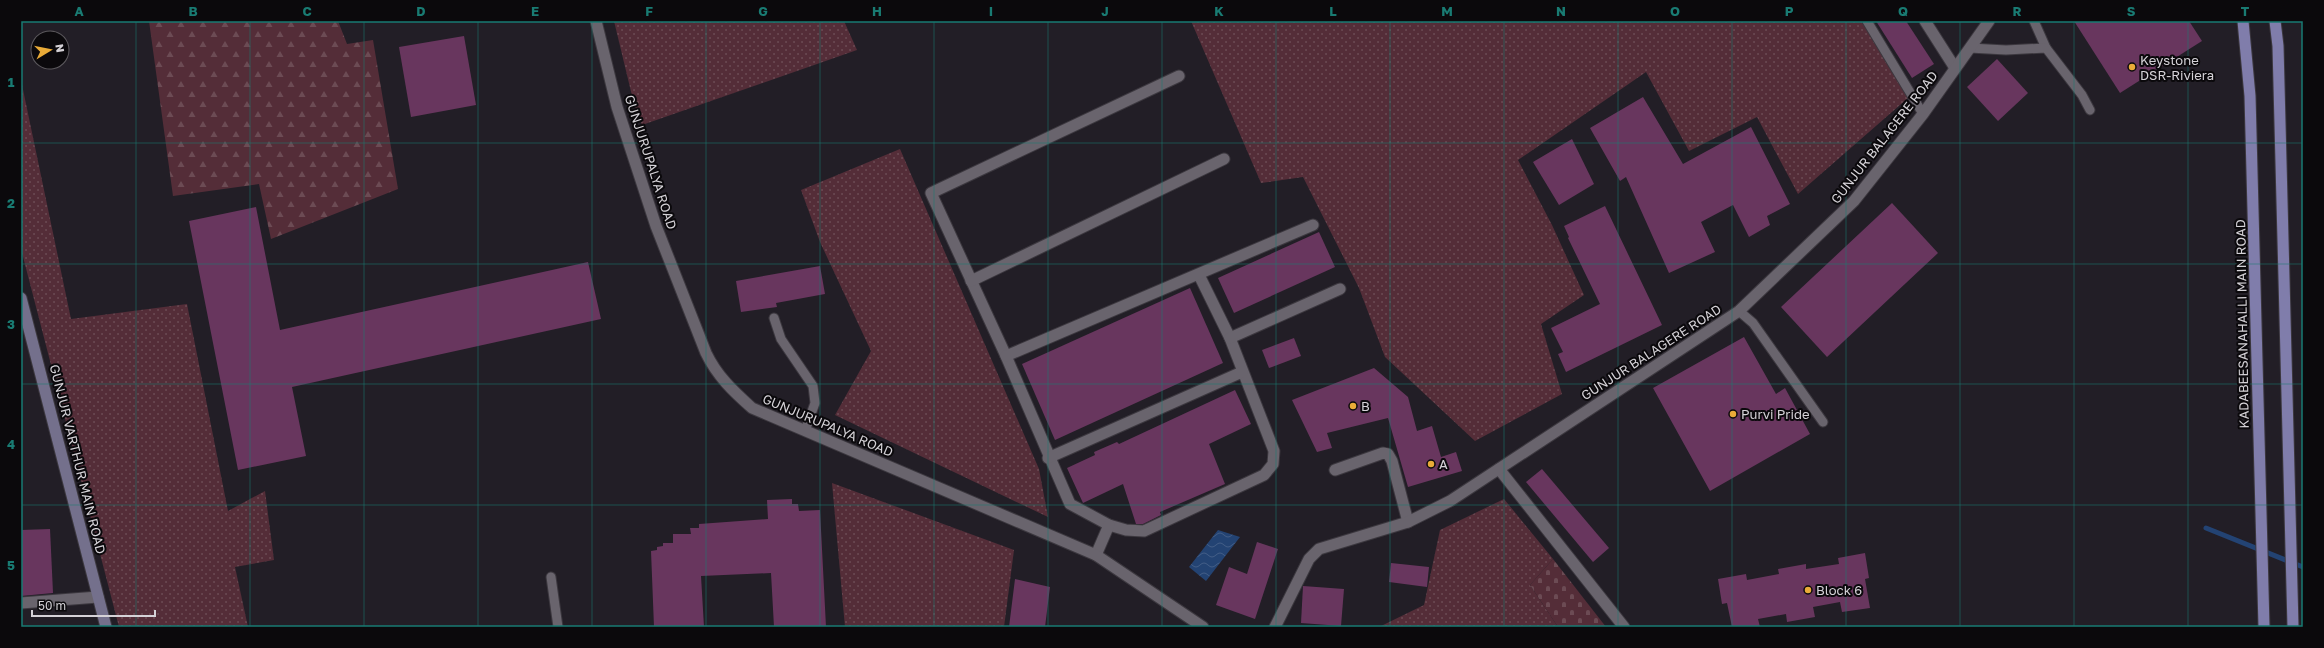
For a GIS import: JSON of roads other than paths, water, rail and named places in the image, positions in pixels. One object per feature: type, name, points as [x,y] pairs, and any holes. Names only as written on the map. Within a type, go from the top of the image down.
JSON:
[{"type":"main road","name":"KADABEESANAHALLI MAIN ROAD","points":[[2243,21],[2250,96],[2264,627]]},
{"type":"main road","points":[[2275,21],[2278,46],[2293,627]]},
{"type":"main road","name":"GUNJUR VARTHUR MAIN ROAD","points":[[21,298],[38,358],[106,627]]},
{"type":"street","name":"GUNJURUPALYA ROAD","points":[[596,21],[616,107],[684,302],[712,366],[729,387],[752,408],[1096,555],[1202,627]]},
{"type":"street","points":[[1925,21],[1955,68]]},
{"type":"street","name":"GUNJUR BALAGERE ROAD","points":[[1275,627],[1309,559],[1319,549],[1408,522],[1450,501],[1739,311],[1854,201],[1923,114],[1989,21]]},
{"type":"street","points":[[1179,76],[930,193],[1006,356],[1048,458],[1070,504],[1074,508],[1109,525],[1126,530],[1144,531],[1264,475],[1273,464],[1274,450],[1242,372],[1230,338],[1199,276]]},
{"type":"street","points":[[971,281],[1224,159]]},
{"type":"street","points":[[1006,356],[1199,276],[1313,225]]},
{"type":"street","points":[[1230,338],[1340,289]]},
{"type":"street","points":[[1048,458],[1242,372]]},
{"type":"street","points":[[1335,470],[1383,453],[1388,454],[1392,461],[1408,522]]},
{"type":"street","points":[[1499,468],[1624,627]]},
{"type":"street","points":[[1096,555],[1109,525]]},
{"type":"street","points":[[21,603],[98,596]]},
{"type":"lane","points":[[1867,21],[1923,114]]},
{"type":"lane","points":[[2034,21],[2046,48],[2082,95],[2090,110]]},
{"type":"lane","points":[[1970,48],[2006,50],[2046,48]]},
{"type":"lane","points":[[1739,311],[1753,323],[1823,422]]},
{"type":"lane","points":[[774,318],[781,339],[813,386],[815,403],[806,431]]},
{"type":"lane","points":[[551,577],[558,627]]},
{"type":"water","points":[[1218,530],[1240,537],[1206,581],[1189,567]]},
{"type":"waterway","points":[[2206,528],[2303,567]]},
{"type":"place","name":"Keystone DSR-Riviera","points":[[2132,67]]},
{"type":"place","name":"B","points":[[1353,406]]},
{"type":"place","name":"Purvi Pride","points":[[1733,414]]},
{"type":"place","name":"A","points":[[1431,464]]},
{"type":"place","name":"Block 6","points":[[1808,590]]}]
